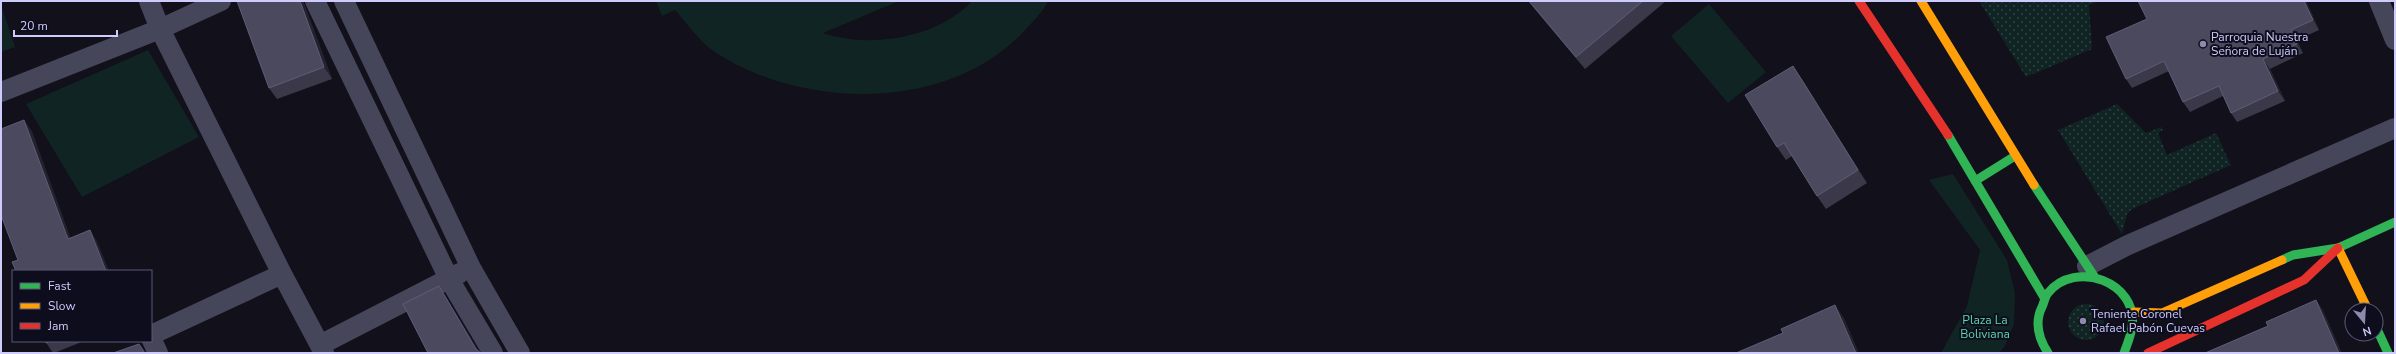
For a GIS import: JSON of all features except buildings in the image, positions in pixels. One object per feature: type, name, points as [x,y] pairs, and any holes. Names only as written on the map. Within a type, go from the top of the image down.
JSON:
[{"type":"main road","points":[[1859,1],[1975,181],[2045,299]]},
{"type":"main road","points":[[1921,1],[2015,156],[2091,271],[2118,287],[2130,301],[2134,312],[2132,334],[2124,353]]},
{"type":"main road","points":[[1975,181],[2015,156]]},
{"type":"main road","points":[[2134,312],[2162,313],[2293,255],[2338,248],[2392,224]]},
{"type":"main road","points":[[2338,248],[2364,302]]},
{"type":"main road","points":[[2148,353],[2304,280],[2338,248]]},
{"type":"main road","points":[[2048,353],[2039,336],[2038,321],[2045,299],[2058,284],[2091,271]]},
{"type":"main road","points":[[2033,349],[2039,336]]},
{"type":"main road","points":[[2383,342],[2388,353]]},
{"type":"lane","points":[[149,1],[160,29],[282,274],[322,349],[471,268]]},
{"type":"lane","points":[[1,92],[160,29],[221,1]]},
{"type":"lane","points":[[315,1],[449,279],[493,353]]},
{"type":"lane","points":[[344,1],[471,268],[520,353]]},
{"type":"lane","points":[[2379,1],[2395,40]]},
{"type":"lane","points":[[2091,271],[2128,245],[2395,128]]},
{"type":"lane","points":[[152,336],[282,274]]},
{"type":"lane","points":[[152,338],[158,353]]},
{"type":"green space","points":[[656,1],[899,1],[823,33],[842,38],[882,40],[922,32],[941,24],[958,14],[972,1],[1048,1],[1041,12],[1026,29],[995,57],[958,76],[917,89],[874,94],[831,92],[788,84],[748,70],[707,46],[675,10],[662,16]]},
{"type":"green space","points":[[1979,1],[2100,1],[2089,5],[2092,49],[2026,77]]},
{"type":"green space","points":[[1709,4],[1766,72],[1728,103],[1671,36]]},
{"type":"green space","points":[[1,5],[15,47],[1,52]]},
{"type":"green space","points":[[148,50],[199,137],[82,197],[26,104]]},
{"type":"green space","points":[[2117,104],[2146,133],[2161,127],[2163,130],[2158,133],[2167,155],[2216,133],[2231,165],[2132,209],[2127,214],[2122,234],[2058,130]]},
{"type":"green space","name":"Plaza La Boliviana","points":[[1953,174],[2007,260],[2015,293],[2014,324],[2005,346],[1999,353],[1941,353],[1967,306],[1980,250],[1929,180]]},
{"type":"green space","points":[[2090,304],[2099,309],[2103,315],[2103,329],[2099,335],[2090,340],[2082,340],[2073,335],[2069,329],[2068,318],[2073,309],[2079,305]]},
{"type":"traffic: fast","points":[[1948,135],[2045,299]]},
{"type":"traffic: fast","points":[[1975,181],[2015,156]]},
{"type":"traffic: fast","points":[[2034,185],[2094,276]]},
{"type":"traffic: fast","points":[[2282,260],[2293,255],[2338,248],[2395,222]]},
{"type":"traffic: fast","points":[[2048,353],[2040,337],[2038,325],[2038,319],[2046,296],[2060,283],[2074,278],[2088,277],[2103,280],[2116,288],[2126,298],[2132,311],[2132,327],[2124,353]]},
{"type":"traffic: fast","points":[[2383,342],[2388,353]]},
{"type":"traffic: slow","points":[[1921,1],[2034,185]]},
{"type":"traffic: slow","points":[[2338,248],[2364,302]]},
{"type":"traffic: slow","points":[[2134,312],[2162,313],[2282,260]]},
{"type":"traffic: jam","points":[[1859,1],[1948,135]]},
{"type":"traffic: jam","points":[[2148,353],[2304,280],[2338,248]]},
{"type":"place","name":"Parroquia Nuestra Señora de Luján","points":[[2203,44]]},
{"type":"place","name":"Teniente Coronel Rafael Pabón Cuevas","points":[[2083,321]]}]
